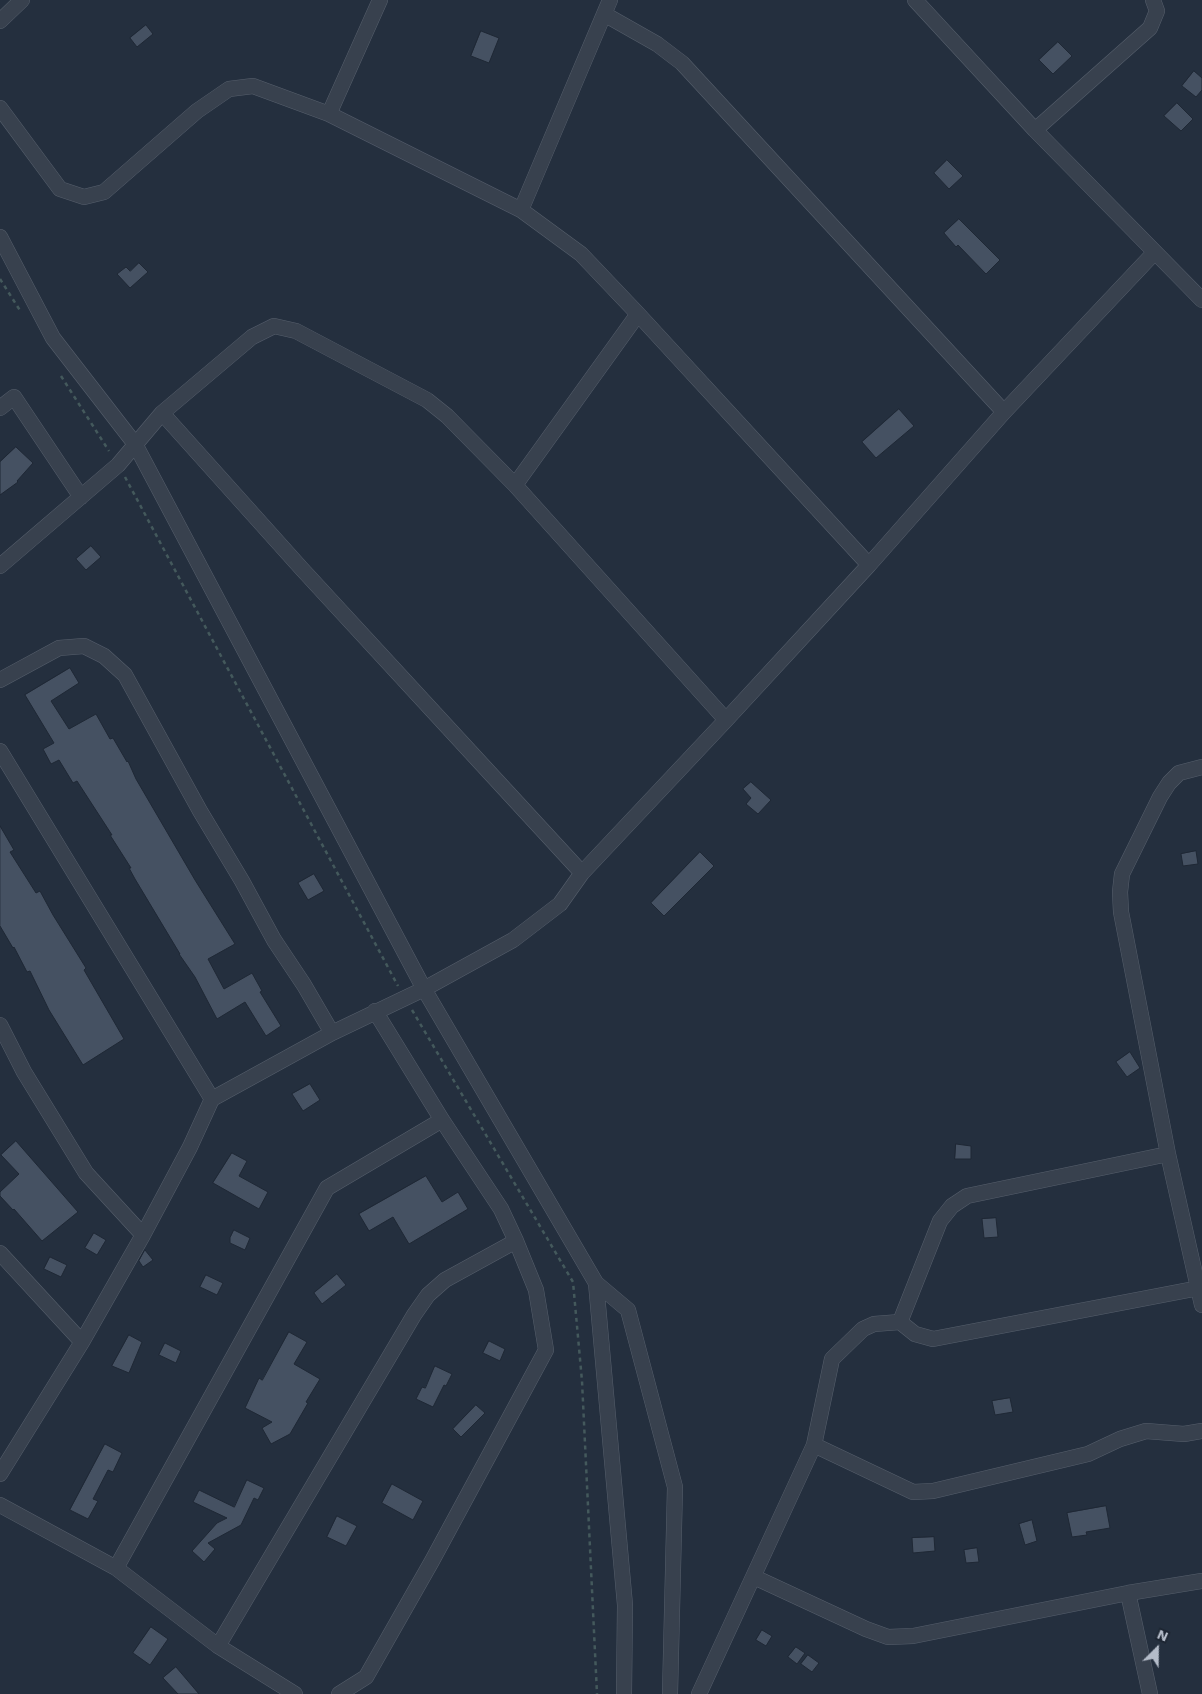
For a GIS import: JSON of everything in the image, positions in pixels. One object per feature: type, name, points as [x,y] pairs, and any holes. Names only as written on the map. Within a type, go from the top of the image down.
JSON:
[{"type":"street","points":[[0,22],[22,0]]},
{"type":"street","points":[[329,114],[380,0]]},
{"type":"street","points":[[521,210],[610,0]]},
{"type":"street","points":[[916,0],[1035,130],[1202,300]]},
{"type":"street","points":[[1035,130],[1150,28],[1157,11],[1153,0]]},
{"type":"street","points":[[604,14],[657,44],[682,63],[1004,412]]},
{"type":"street","points":[[0,108],[60,189],[84,197],[104,192],[197,111],[229,89],[254,86],[329,114],[521,210],[581,254],[869,565]]},
{"type":"street","points":[[0,237],[53,338],[135,444],[424,989],[596,1283],[628,1310],[675,1487],[670,1694]]},
{"type":"street","points":[[0,1474],[5,1454],[82,1342],[143,1235],[190,1147],[212,1100],[332,1033],[375,1011],[405,999],[513,940],[560,904],[582,874],[869,565],[1004,412],[1154,253]]},
{"type":"street","points":[[515,485],[638,314]]},
{"type":"street","points":[[0,566],[118,465],[162,413],[252,337],[274,326],[296,331],[427,400],[447,416],[515,485],[726,720]]},
{"type":"street","points":[[0,408],[14,397],[80,497]]},
{"type":"street","points":[[162,413],[301,568],[582,874]]},
{"type":"street","points":[[0,680],[59,648],[84,646],[104,656],[125,675],[274,940],[304,985],[332,1033]]},
{"type":"street","points":[[0,751],[212,1100]]},
{"type":"street","points":[[1202,767],[1178,774],[1169,783],[1160,797],[1122,874],[1120,892],[1123,922],[1168,1154],[1202,1305]]},
{"type":"street","points":[[340,1694],[366,1677],[437,1552],[546,1350],[536,1290],[501,1209],[442,1120],[375,1011]]},
{"type":"street","points":[[0,1025],[24,1072],[86,1172],[143,1235]]},
{"type":"street","points":[[116,1568],[328,1188],[442,1120]]},
{"type":"street","points":[[900,1322],[940,1221],[952,1206],[967,1196],[1168,1154]]},
{"type":"street","points":[[218,1646],[428,1295],[446,1280],[516,1241]]},
{"type":"street","points":[[0,1253],[82,1342]]},
{"type":"street","points":[[596,1283],[625,1605],[624,1694]]},
{"type":"street","points":[[699,1694],[814,1445],[832,1359],[862,1329],[874,1324],[900,1322],[915,1334],[933,1339],[1198,1288]]},
{"type":"street","points":[[814,1445],[913,1492],[933,1491],[1088,1454],[1120,1439],[1146,1431],[1184,1434],[1202,1431]]},
{"type":"street","points":[[0,1505],[116,1568],[218,1646],[295,1694]]},
{"type":"street","points":[[754,1577],[866,1629],[888,1637],[913,1636],[1128,1593],[1202,1581]]},
{"type":"street","points":[[1128,1593],[1150,1694]]},
{"type":"path","points":[[0,279],[22,313]]},
{"type":"path","points":[[59,372],[118,465],[405,999],[573,1282],[582,1381],[597,1694]]},
{"type":"building","points":[[146,25],[153,34],[137,47],[130,38]]},
{"type":"building","points":[[481,31],[499,38],[489,63],[471,56]]},
{"type":"building","points":[[1058,42],[1072,56],[1053,74],[1039,60]]},
{"type":"building","points":[[1194,71],[1202,78],[1202,90],[1196,97],[1182,86]]},
{"type":"building","points":[[1177,103],[1193,119],[1181,131],[1164,116]]},
{"type":"building","points":[[947,160],[963,176],[949,189],[934,173]]},
{"type":"building","points":[[959,219],[1000,260],[986,274],[958,245],[956,247],[944,233]]},
{"type":"building","points":[[139,263],[148,272],[130,288],[117,274],[126,267],[130,271]]},
{"type":"building","points":[[899,409],[914,426],[876,458],[862,442]]},
{"type":"building","points":[[16,447],[33,463],[18,482],[0,495],[0,462]]},
{"type":"building","points":[[91,546],[101,557],[86,570],[76,559]]},
{"type":"building","points":[[70,668],[79,683],[51,701],[69,729],[96,714],[110,739],[113,738],[128,761],[136,779],[195,880],[235,944],[208,959],[224,989],[252,973],[262,991],[260,992],[281,1026],[266,1036],[245,1002],[217,1019],[195,977],[179,954],[129,868],[131,868],[110,835],[112,835],[77,781],[73,783],[59,760],[51,764],[43,749],[54,743],[25,695]]},
{"type":"building","points":[[751,782],[771,800],[758,814],[746,804],[751,798],[743,789]]},
{"type":"building","points":[[0,826],[14,850],[10,852],[36,893],[40,891],[86,968],[84,970],[124,1039],[83,1065],[49,1010],[30,971],[27,972],[0,926]]},
{"type":"building","points":[[1196,851],[1198,864],[1183,866],[1181,854]]},
{"type":"building","points":[[700,852],[714,866],[664,916],[651,903]]},
{"type":"building","points":[[314,874],[324,891],[308,900],[298,883]]},
{"type":"building","points":[[1130,1052],[1140,1068],[1127,1077],[1116,1062]]},
{"type":"building","points":[[310,1084],[320,1100],[303,1111],[292,1094]]},
{"type":"building","points":[[16,1141],[78,1212],[42,1241],[0,1196],[0,1192],[19,1174],[1,1155]]},
{"type":"building","points":[[956,1144],[971,1146],[971,1159],[955,1159]]},
{"type":"building","points":[[232,1153],[247,1161],[239,1176],[268,1192],[259,1209],[213,1183]]},
{"type":"building","points":[[426,1176],[442,1202],[458,1192],[468,1209],[409,1244],[393,1217],[369,1231],[359,1214]]},
{"type":"building","points":[[996,1218],[998,1237],[984,1238],[982,1219]]},
{"type":"building","points":[[234,1230],[250,1238],[245,1250],[230,1243]]},
{"type":"building","points":[[94,1233],[106,1240],[97,1255],[85,1248]]},
{"type":"building","points":[[145,1250],[153,1260],[143,1267],[139,1261]]},
{"type":"building","points":[[50,1257],[67,1265],[61,1277],[44,1269]]},
{"type":"building","points":[[337,1274],[346,1285],[322,1304],[314,1293]]},
{"type":"building","points":[[206,1275],[223,1283],[217,1295],[200,1287]]},
{"type":"building","points":[[289,1332],[307,1342],[294,1364],[320,1379],[290,1434],[271,1444],[262,1428],[272,1422],[245,1408],[259,1378],[262,1380]]},
{"type":"building","points":[[129,1335],[142,1342],[129,1373],[112,1366]]},
{"type":"building","points":[[489,1341],[505,1349],[500,1361],[483,1353]]},
{"type":"building","points":[[165,1343],[181,1351],[176,1363],[159,1355]]},
{"type":"building","points":[[435,1366],[452,1374],[433,1407],[416,1399],[422,1387],[425,1388]]},
{"type":"building","points":[[1010,1398],[1013,1412],[995,1415],[992,1401]]},
{"type":"building","points":[[476,1405],[485,1413],[461,1437],[453,1429]]},
{"type":"building","points":[[105,1444],[122,1453],[113,1472],[108,1470],[93,1499],[98,1501],[88,1519],[70,1510]]},
{"type":"building","points":[[247,1480],[264,1488],[258,1500],[254,1498],[241,1525],[208,1543],[215,1549],[204,1562],[192,1551],[217,1523],[227,1518],[193,1502],[199,1490],[234,1507]]},
{"type":"building","points":[[392,1484],[423,1501],[413,1520],[382,1503]]},
{"type":"building","points":[[1106,1506],[1110,1528],[1086,1532],[1087,1535],[1072,1537],[1067,1513]]},
{"type":"building","points":[[337,1516],[357,1526],[346,1546],[327,1537]]},
{"type":"building","points":[[1032,1520],[1037,1541],[1025,1545],[1019,1524]]},
{"type":"building","points":[[934,1537],[935,1551],[913,1553],[912,1538]]},
{"type":"building","points":[[977,1548],[979,1562],[966,1563],[964,1550]]},
{"type":"building","points":[[151,1627],[168,1639],[150,1665],[133,1653]]},
{"type":"building","points":[[762,1630],[772,1636],[766,1646],[756,1640]]},
{"type":"building","points":[[796,1647],[805,1653],[797,1664],[788,1657]]},
{"type":"building","points":[[808,1655],[819,1663],[812,1672],[801,1664]]},
{"type":"building","points":[[176,1667],[199,1694],[178,1694],[163,1678]]}]
